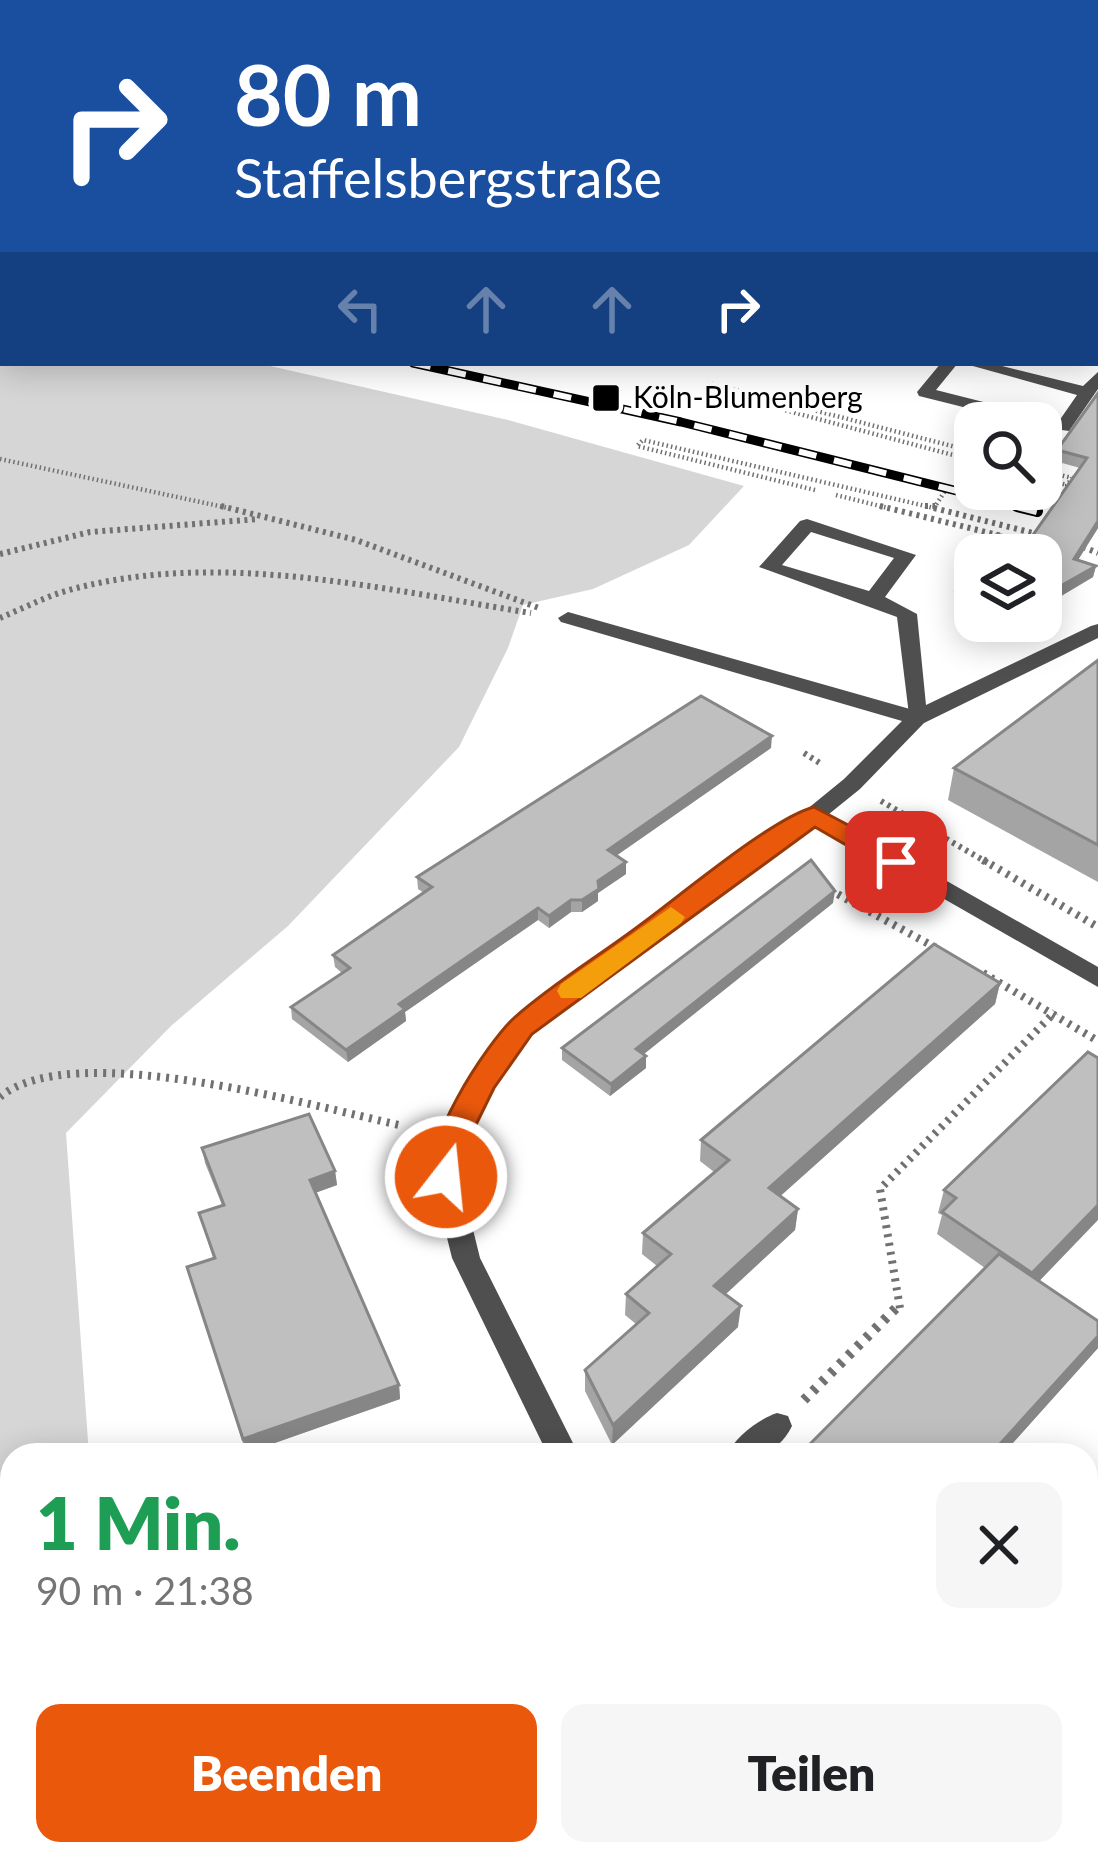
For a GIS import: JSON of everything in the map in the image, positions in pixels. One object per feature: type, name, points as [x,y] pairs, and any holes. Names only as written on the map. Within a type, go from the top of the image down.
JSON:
[{"type":"street","points":[[947,366],[925,392],[1063,427],[1092,384],[987,366]]},
{"type":"street","points":[[873,599],[907,555],[806,525],[769,567],[907,614],[917,718]]},
{"type":"street","points":[[568,618],[917,718]]},
{"type":"street","points":[[558,1443],[466,1258],[446,1177],[451,1145],[482,1082],[522,1027],[814,815],[917,718],[1098,630]]},
{"type":"street","points":[[814,815],[1098,978]]},
{"type":"street","points":[[756,1443],[777,1426]]},
{"type":"path","points":[[709,383],[973,457],[702,388],[709,383]]},
{"type":"path","points":[[643,440],[934,508],[1038,535],[1031,544],[637,446],[643,440]]},
{"type":"path","points":[[0,459],[356,540],[568,618]]},
{"type":"path","points":[[1062,477],[1072,478],[1070,485]]},
{"type":"path","points":[[934,508],[945,491]]},
{"type":"path","points":[[0,554],[90,532],[270,519]]},
{"type":"path","points":[[1083,547],[1098,553]]},
{"type":"path","points":[[0,618],[29,602],[145,578],[253,578],[369,589],[568,618]]},
{"type":"path","points":[[804,753],[1098,927]]},
{"type":"path","points":[[762,849],[950,955]]},
{"type":"path","points":[[971,967],[1098,1041]]},
{"type":"path","points":[[777,1426],[900,1309],[880,1189],[1054,1012]]},
{"type":"path","points":[[1,1094],[72,1073],[184,1078],[399,1125]]},
{"type":"shaded area","points":[[0,366],[270,366],[508,420],[744,486],[689,545],[593,589],[523,605],[508,648],[459,747],[288,926],[171,1026],[66,1133],[88,1443],[0,1443]]},
{"type":"building","points":[[1098,393],[1098,521],[1074,559],[1096,566],[1062,585],[1062,534],[1034,534],[1050,510],[1062,510],[1062,494],[1087,458],[1062,451],[1062,443]]},
{"type":"building","points":[[1098,660],[1098,845],[954,768]]},
{"type":"building","points":[[701,696],[772,736],[608,850],[626,862],[598,881],[599,889],[582,900],[571,900],[549,916],[538,908],[399,1004],[405,1009],[346,1050],[291,1007],[350,968],[333,955],[432,887],[417,877]]},
{"type":"building","points":[[811,860],[835,891],[636,1049],[646,1056],[611,1084],[562,1048]]},
{"type":"building","points":[[934,944],[1000,983],[769,1188],[798,1209],[714,1286],[741,1306],[613,1425],[585,1370],[649,1313],[626,1294],[671,1254],[643,1233],[729,1160],[701,1140]]},
{"type":"building","points":[[1088,1052],[1098,1058],[1098,1205],[1032,1273],[942,1212],[956,1198],[944,1190]]},
{"type":"building","points":[[309,1114],[335,1171],[310,1180],[399,1385],[243,1439],[187,1267],[215,1258],[199,1213],[224,1205],[202,1148]]},
{"type":"building","points":[[999,1254],[1098,1321],[1098,1336],[1001,1443],[811,1443]]},
{"type":"railway","points":[[427,366],[681,422],[1037,511]]},
{"type":"slow traffic","points":[[571,991],[671,917]]},
{"type":"place","name":"Köln-Blumenberg","points":[[606,398]]},
{"type":"route","points":[[446,1177],[451,1145],[482,1082],[522,1027],[762,849],[814,815],[896,862]]}]
